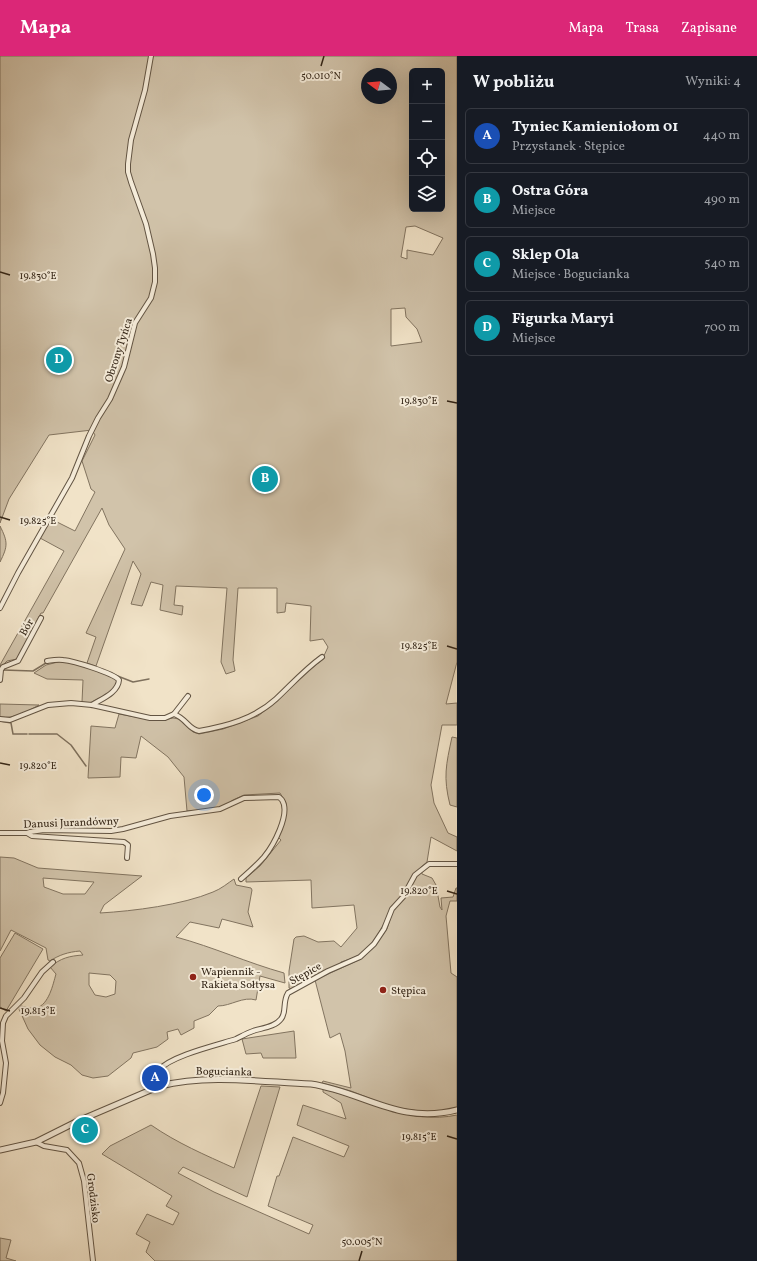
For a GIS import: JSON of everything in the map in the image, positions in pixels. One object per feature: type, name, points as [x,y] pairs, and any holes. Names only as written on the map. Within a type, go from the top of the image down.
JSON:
[{"type":"street","name":"Obrony Tyńca","points":[[0,608],[72,478],[89,436],[98,418],[110,400],[122,372],[135,323],[151,298],[155,282],[153,254],[146,224],[128,172],[128,164],[131,140],[145,90],[151,56]]},
{"type":"street","name":"Bór","points":[[0,680],[1,670],[3,667],[18,661],[41,618]]},
{"type":"street","points":[[174,714],[181,717],[195,730],[199,731],[243,721],[275,700],[299,675],[322,657]]},
{"type":"street","points":[[47,661],[58,659],[65,660],[116,677],[119,680],[119,684],[115,690],[92,705]]},
{"type":"street","points":[[0,719],[10,720],[41,707],[71,702],[92,705],[150,718],[165,718],[174,714],[188,696]]},
{"type":"street","name":"Danusi Jurandówny","points":[[0,833],[27,833],[44,830],[110,831],[124,829],[170,816],[220,809],[244,798],[278,797],[282,800],[284,807],[281,828],[265,856],[241,879]]},
{"type":"street","points":[[27,833],[32,836],[124,842],[128,845],[127,858]]},
{"type":"street","name":"Stępice","points":[[160,1086],[159,1070],[162,1066],[190,1053],[270,1026],[280,1020],[284,1015],[284,999],[288,993],[328,971],[356,960],[374,944],[384,929],[392,909],[403,897],[416,875],[429,864],[457,864]]},
{"type":"street","points":[[0,1103],[3,1093],[6,1063],[2,1041],[3,1023],[6,1016],[24,998],[42,972],[53,962]]},
{"type":"street","name":"Bogucianka","points":[[0,1150],[36,1142],[78,1121],[160,1086],[194,1080],[310,1084],[323,1086],[372,1103],[410,1113],[430,1114],[457,1110]]},
{"type":"street","name":"Grodzisko","points":[[36,1142],[44,1146],[67,1150],[79,1163],[84,1181],[93,1261]]},
{"type":"shaded area","points":[[0,56],[457,56],[457,662],[446,704],[457,703],[457,725],[442,725],[431,785],[434,803],[448,833],[457,837],[457,851],[431,837],[427,862],[421,867],[422,874],[432,878],[436,885],[440,907],[442,910],[441,898],[453,897],[457,888],[457,901],[450,901],[446,916],[451,973],[457,977],[457,1109],[432,1113],[392,1107],[351,1091],[322,1083],[323,1081],[351,1088],[345,1051],[340,1033],[330,1038],[315,980],[361,959],[376,944],[387,929],[393,910],[389,912],[381,930],[369,947],[359,955],[341,962],[339,966],[292,989],[289,988],[289,971],[294,939],[296,937],[304,936],[318,942],[334,941],[341,947],[357,928],[354,905],[312,908],[311,880],[246,882],[246,878],[260,866],[281,840],[278,837],[284,823],[286,803],[280,793],[244,795],[233,800],[220,809],[187,811],[184,777],[168,757],[141,736],[136,758],[121,757],[120,777],[88,778],[91,726],[115,728],[119,714],[152,720],[173,718],[179,719],[193,732],[199,734],[223,729],[258,716],[278,700],[299,678],[322,660],[328,647],[323,639],[310,641],[311,606],[286,603],[285,612],[277,613],[277,588],[238,588],[233,660],[235,671],[226,674],[221,662],[227,588],[176,586],[174,605],[183,606],[182,615],[160,610],[163,585],[151,582],[142,606],[131,604],[141,574],[133,561],[96,666],[87,663],[96,637],[86,633],[125,549],[109,525],[102,508],[43,613],[41,613],[17,659],[7,661],[1,667],[0,665],[64,551],[40,538],[51,519],[75,531],[95,492],[91,489],[82,461],[95,435],[92,430],[49,435],[9,499],[0,523]],"holes":[[[415,226],[443,238],[433,255],[407,250],[407,259],[401,257],[406,227]],[[405,308],[406,317],[417,329],[422,342],[391,346],[391,309]]]},
{"type":"shaded area","points":[[0,526],[6,540],[6,548],[0,562]]},
{"type":"shaded area","points":[[62,661],[105,673],[117,680],[116,684],[108,694],[88,703],[82,702],[83,680],[47,679],[34,673],[46,665]]},
{"type":"shaded area","points":[[0,704],[39,705],[11,717],[0,717]]},
{"type":"shaded area","points":[[452,737],[457,738],[457,807],[450,805],[446,779],[447,763]]},
{"type":"shaded area","points":[[0,857],[14,858],[38,868],[142,876],[104,905],[100,913],[143,909],[201,897],[222,888],[234,879],[236,885],[251,888],[252,890],[248,912],[253,927],[222,919],[219,928],[190,922],[176,937],[284,973],[285,983],[260,976],[256,1000],[246,999],[223,1006],[218,1006],[209,1015],[194,1021],[194,1028],[181,1035],[178,1029],[167,1032],[168,1039],[157,1047],[133,1053],[131,1058],[108,1076],[93,1078],[82,1075],[71,1065],[55,1057],[40,1045],[28,1029],[19,1009],[21,1006],[36,1008],[47,999],[56,974],[50,967],[65,958],[83,955],[80,951],[72,952],[60,955],[50,961],[48,960],[46,948],[11,930],[0,951]],"holes":[[[43,878],[94,882],[85,894],[63,894],[44,887]],[[89,973],[110,975],[116,981],[115,994],[106,997],[95,995],[89,985]]]},
{"type":"shaded area","points":[[15,933],[43,949],[6,1011],[0,1007],[0,958]]},
{"type":"shaded area","points":[[294,1031],[296,1058],[263,1058],[261,1053],[246,1054],[242,1039]]},
{"type":"shaded area","points":[[261,1086],[280,1087],[247,1197],[183,1167],[178,1173],[214,1192],[309,1234],[313,1225],[268,1206],[277,1176],[279,1176],[293,1137],[344,1157],[349,1146],[297,1125],[303,1105],[346,1119],[341,1103],[323,1092],[323,1089],[406,1114],[423,1117],[457,1115],[457,1261],[155,1261],[146,1252],[150,1242],[136,1234],[147,1214],[173,1225],[179,1213],[166,1206],[172,1196],[102,1154],[110,1146],[151,1125],[181,1143],[234,1168]]},
{"type":"shaded area","points":[[0,1238],[11,1240],[6,1258],[16,1261],[0,1261]]},
{"type":"waterway","points":[[3,670],[33,671],[46,663]]},
{"type":"waterway","points":[[115,675],[133,682],[149,679]]},
{"type":"waterway","points":[[0,721],[11,723],[13,734],[27,734]]},
{"type":"waterway","points":[[29,734],[57,734],[71,745],[86,766]]},
{"type":"place","name":"Figurka Maryi","points":[[59,360]]},
{"type":"place","name":"Ostra Góra","points":[[265,479]]},
{"type":"place","name":"Wapiennik - Rakieta Sołtysa","points":[[193,977]]},
{"type":"place","name":"Stępica","points":[[383,990]]},
{"type":"place","name":"Tyniec Kamieniołom 01","points":[[155,1078]]},
{"type":"place","name":"Sklep Ola","points":[[85,1130]]}]
